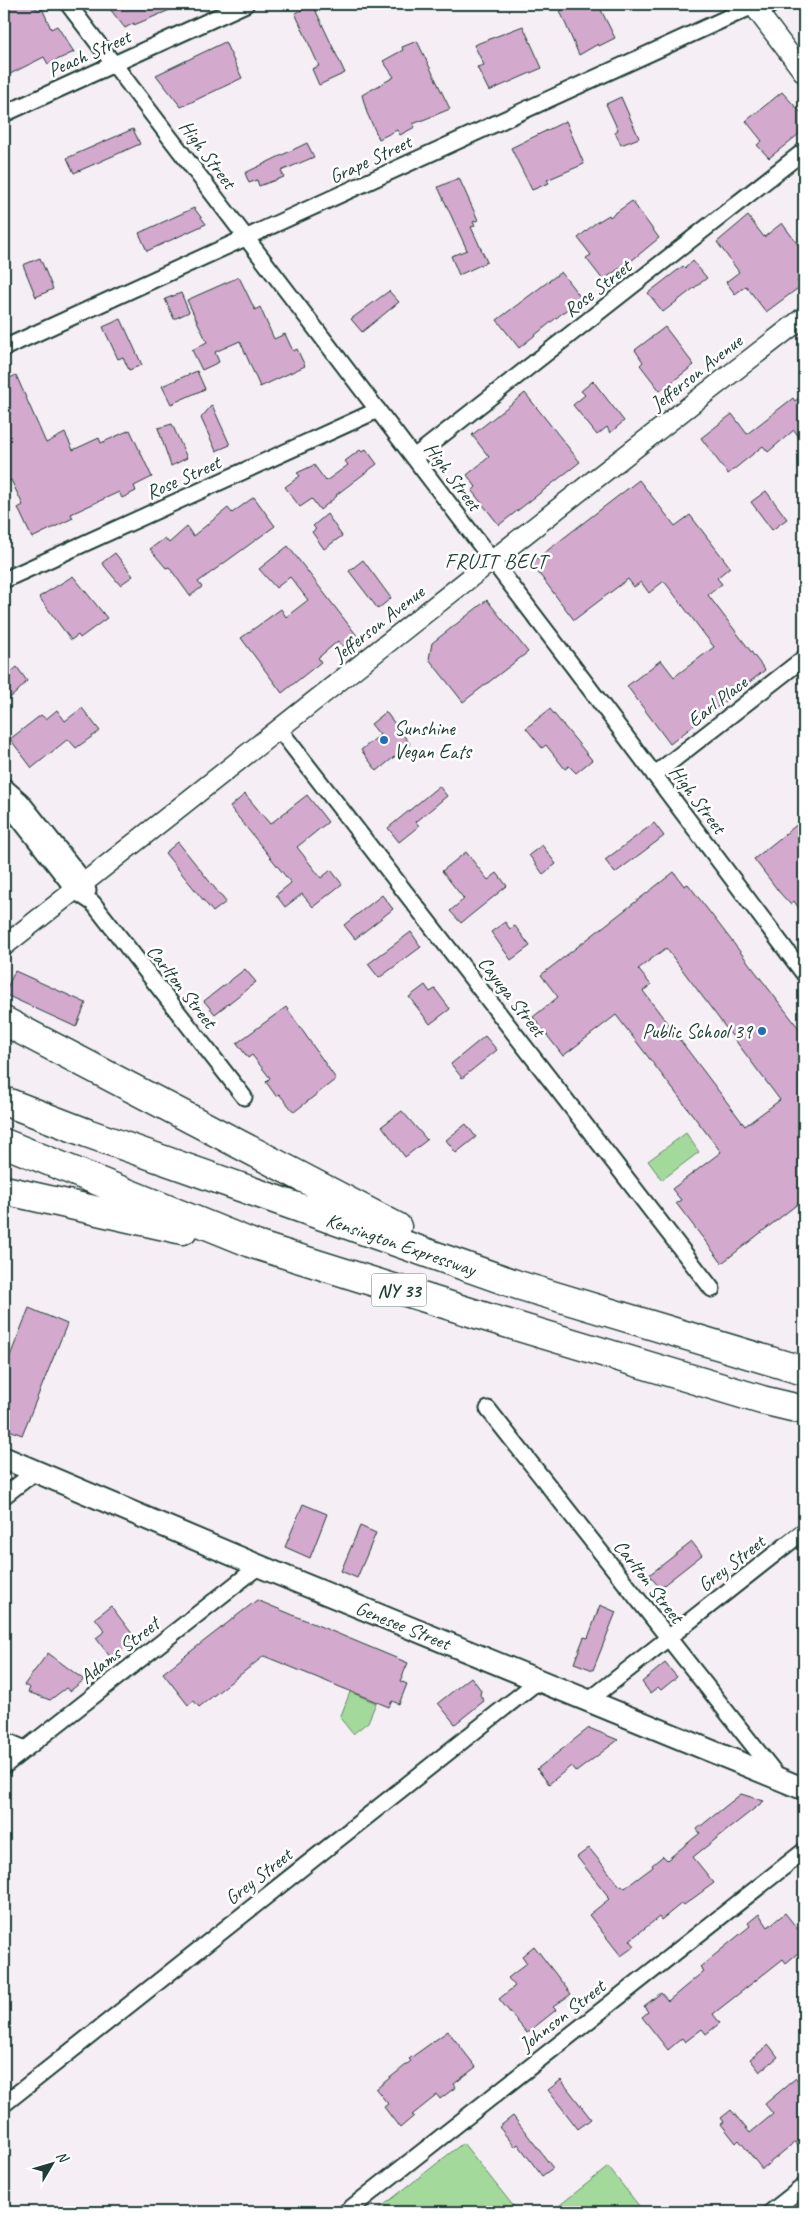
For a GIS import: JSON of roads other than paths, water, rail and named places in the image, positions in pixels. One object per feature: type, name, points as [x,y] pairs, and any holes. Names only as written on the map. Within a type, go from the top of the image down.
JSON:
[{"type":"highway","points":[[4,1021],[409,1233],[518,1285]]},
{"type":"highway","name":"Kensington Expressway","points":[[4,1101],[96,1136],[518,1285],[804,1371]]},
{"type":"highway","name":"NY 33","points":[[4,1143],[256,1245],[498,1321],[762,1400],[804,1410]]},
{"type":"highway","points":[[4,1190],[256,1245]]},
{"type":"main road","name":"Genesee Street","points":[[4,1458],[587,1702],[804,1789]]},
{"type":"street","name":"High Street","points":[[68,4],[493,561],[804,974]]},
{"type":"street","name":"Peach Street","points":[[4,114],[246,4]]},
{"type":"street","points":[[759,7],[804,73]]},
{"type":"street","name":"Grape Street","points":[[4,348],[246,237],[759,7]]},
{"type":"street","name":"Rose Street","points":[[414,457],[804,150]]},
{"type":"street","name":"Jefferson Avenue","points":[[4,946],[83,891],[279,729],[804,317]]},
{"type":"street","name":"Rose Street","points":[[4,580],[378,410]]},
{"type":"street","name":"Earl Place","points":[[654,775],[804,658]]},
{"type":"street","name":"Cayuga Street","points":[[279,729],[712,1289]]},
{"type":"street","name":"Carlton Street","points":[[5,788],[12,807],[83,891],[244,1097]]},
{"type":"street","name":"Carlton Street","points":[[488,1409],[779,1779]]},
{"type":"street","points":[[4,1496],[36,1471]]},
{"type":"street","name":"Grey Street","points":[[587,1702],[804,1531]]},
{"type":"street","name":"Adams Street","points":[[4,1766],[259,1566]]},
{"type":"street","name":"Grey Street","points":[[4,2104],[538,1681]]},
{"type":"street","points":[[4,1740],[25,1749]]},
{"type":"street","name":"Johnson Street","points":[[346,2212],[804,1851]]},
{"type":"street","points":[[771,2212],[804,2186]]},
{"type":"place","name":"Sunshine Vegan Eats","points":[[384,740]]},
{"type":"place","name":"Public School 39","points":[[762,1031]]},
{"type":"district","name":"FRUIT BELT","points":[[496,561]]}]
